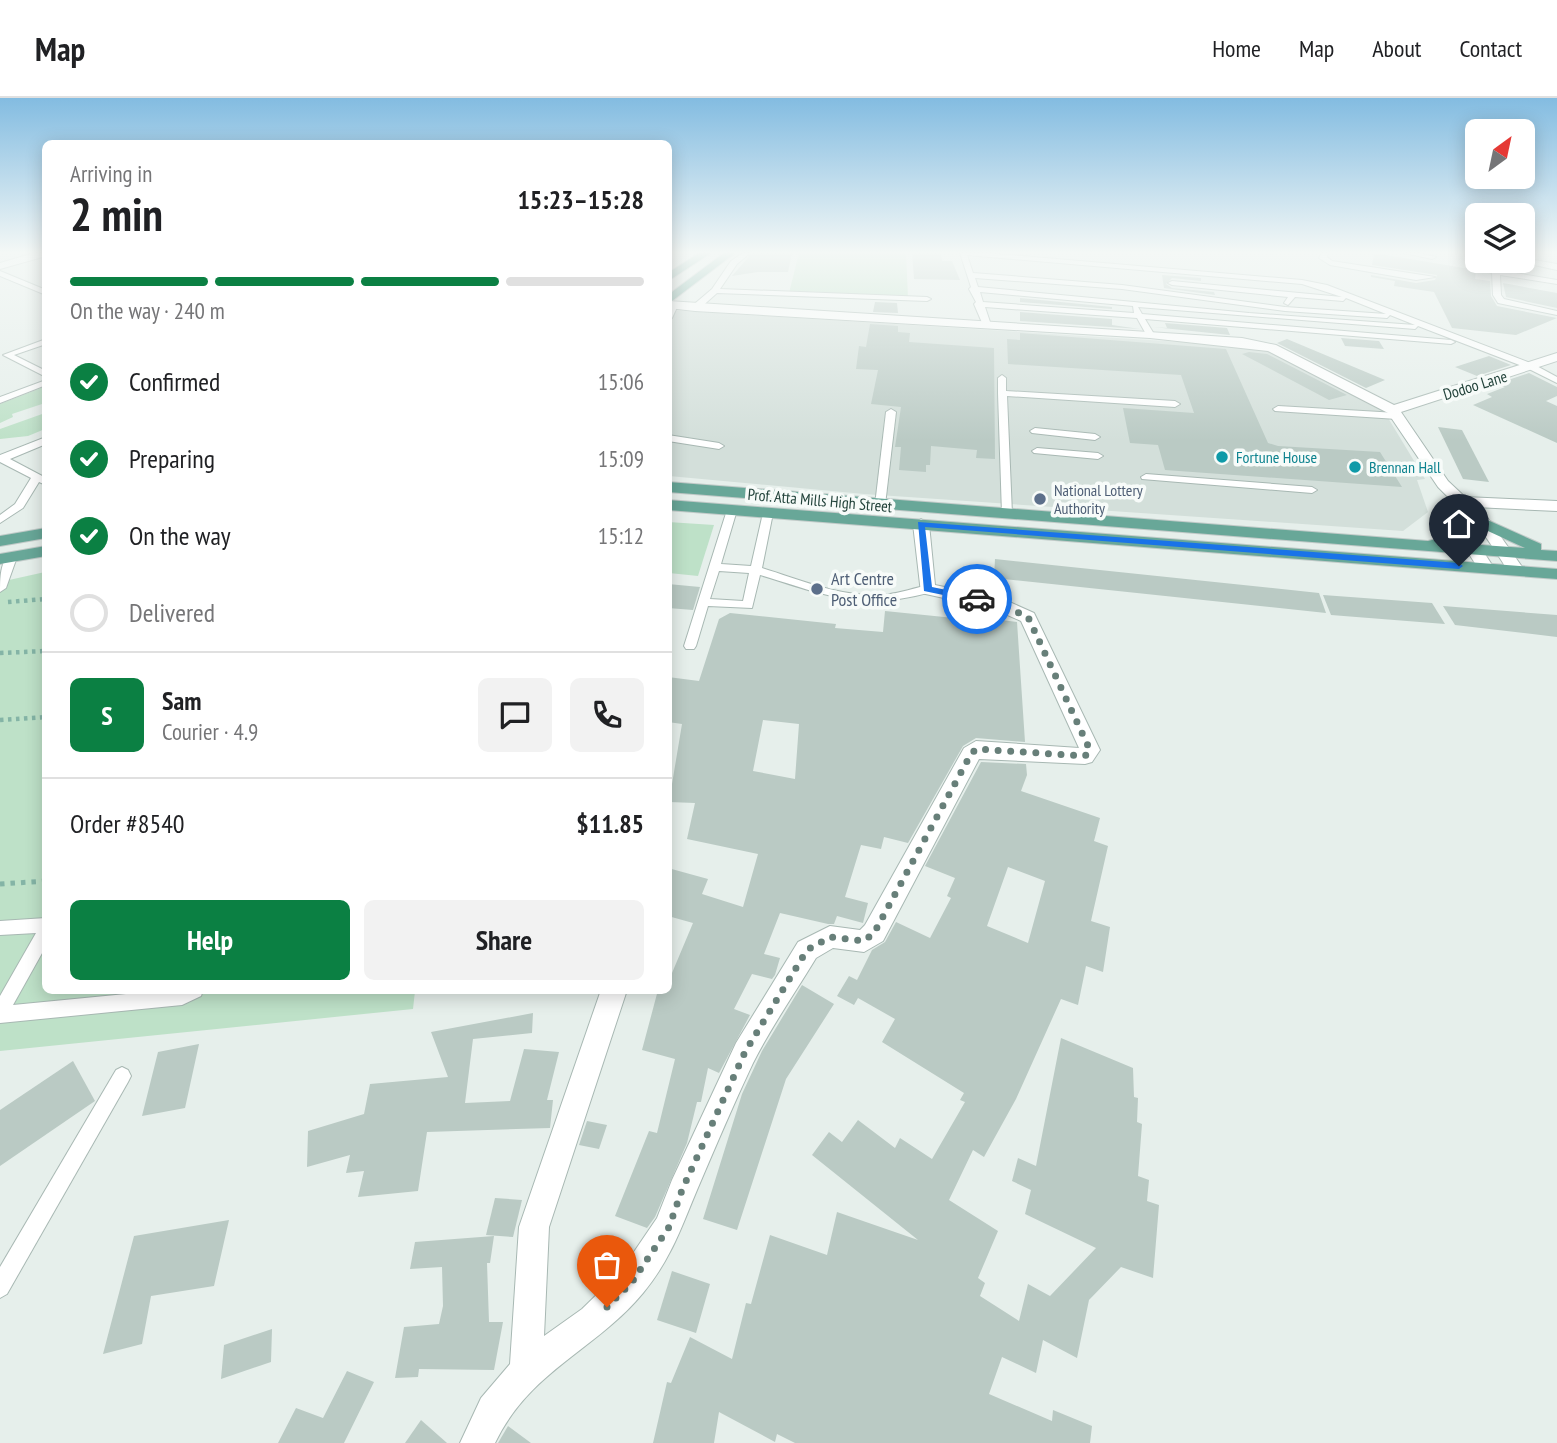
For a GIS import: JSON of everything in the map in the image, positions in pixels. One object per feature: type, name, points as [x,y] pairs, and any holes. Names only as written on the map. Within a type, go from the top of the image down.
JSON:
[{"type":"main road","name":"Prof. Atta Mills High Street","points":[[672,487],[1557,554]]},
{"type":"main road","name":"Prof. Atta Mills High Street","points":[[672,505],[1557,574]]},
{"type":"main road","points":[[1429,546],[1452,536],[1456,531],[1454,520]]},
{"type":"main road","points":[[1483,523],[1516,540],[1557,554]]},
{"type":"main road","points":[[0,541],[42,534]]},
{"type":"main road","points":[[6,558],[42,552]]},
{"type":"street","points":[[828,316],[1150,334],[1259,344],[1282,352],[1395,413],[1442,492],[1454,520],[1486,568]]},
{"type":"street","name":"Dodoo Lane","points":[[1395,413],[1557,357]]},
{"type":"street","points":[[1442,492],[1462,501],[1557,506]]},
{"type":"street","points":[[1462,501],[1483,523],[1517,571]]},
{"type":"street","points":[[477,1443],[493,1410],[526,1370],[593,1320],[632,1282],[669,1227],[682,1190],[745,1052],[807,950],[830,937],[864,941],[874,933],[971,754],[976,749],[1085,756],[1090,750],[1028,617],[999,604],[927,589],[921,524]]},
{"type":"street","points":[[526,1370],[534,1227],[613,994]]},
{"type":"lane","points":[[983,316],[987,325]]},
{"type":"lane","points":[[1140,316],[1150,334]]},
{"type":"lane","points":[[1170,316],[1219,320],[1270,329],[1469,344]]},
{"type":"lane","points":[[1250,316],[1426,328]]},
{"type":"lane","points":[[1259,344],[1280,316]]},
{"type":"lane","points":[[1381,316],[1399,317]]},
{"type":"lane","points":[[1396,316],[1531,366],[1557,380]]},
{"type":"lane","points":[[42,342],[7,355],[42,373]]},
{"type":"lane","points":[[1002,378],[1007,514]]},
{"type":"lane","points":[[2,398],[42,383]]},
{"type":"lane","points":[[1002,393],[1175,404]]},
{"type":"lane","points":[[1278,409],[1395,413]]},
{"type":"lane","points":[[880,505],[891,412]]},
{"type":"lane","points":[[1035,431],[1095,437]]},
{"type":"lane","points":[[672,439],[719,446]]},
{"type":"lane","points":[[1,458],[42,442]]},
{"type":"lane","points":[[1037,451],[1098,456]]},
{"type":"lane","points":[[0,520],[19,506],[41,480],[1,458]]},
{"type":"lane","points":[[1146,477],[1311,490]]},
{"type":"lane","points":[[690,646],[732,510]]},
{"type":"lane","points":[[704,602],[748,605],[768,513]]},
{"type":"lane","points":[[0,587],[6,558]]},
{"type":"lane","points":[[715,568],[756,570],[831,595],[901,600],[927,589]]},
{"type":"lane","points":[[0,928],[42,927]]},
{"type":"lane","points":[[0,1014],[42,935]]},
{"type":"lane","points":[[0,1014],[181,997],[187,994]]},
{"type":"lane","points":[[0,1287],[122,1076]]},
{"type":"path","points":[[0,602],[42,599]]},
{"type":"path","points":[[0,653],[42,652]]},
{"type":"path","points":[[0,720],[42,717]]},
{"type":"path","points":[[0,884],[42,881]]},
{"type":"shaded area","points":[[672,316],[761,316],[1246,346],[1280,354],[1382,408],[1425,479],[1417,480],[1428,512],[1403,531],[864,494],[672,476]]},
{"type":"green space","points":[[42,388],[42,404],[12,414],[13,417],[0,423],[0,404]]},
{"type":"green space","points":[[42,414],[42,430],[28,436],[0,439],[0,429]]},
{"type":"green space","points":[[672,522],[714,525],[698,576],[672,573]]},
{"type":"green space","points":[[42,573],[42,994],[415,994],[413,1009],[0,1051],[0,582]]},
{"type":"building","points":[[1020,316],[1070,316],[1112,319],[1112,325],[1140,329],[1020,321]]},
{"type":"building","points":[[1446,316],[1557,318],[1516,335],[1452,328]]},
{"type":"building","points":[[1165,323],[1227,328],[1230,335],[1153,327],[1167,328]]},
{"type":"building","points":[[870,324],[898,326],[898,332],[910,333],[909,342],[994,348],[995,459],[976,458],[977,450],[931,446],[930,465],[926,465],[926,472],[899,470],[901,447],[895,447],[901,407],[871,404],[878,370],[856,369],[859,346],[866,347]]},
{"type":"building","points":[[1020,333],[1226,349],[1268,443],[1278,446],[1380,452],[1402,487],[1165,470],[1158,445],[1130,443],[1123,408],[1194,413],[1181,375],[1008,364],[1007,339],[1020,340]]},
{"type":"building","points":[[1341,338],[1379,341],[1384,349],[1345,346]]},
{"type":"building","points":[[1287,339],[1385,380],[1366,388],[1277,343]]},
{"type":"building","points":[[1242,354],[1267,354],[1347,395],[1329,400]]},
{"type":"building","points":[[1489,356],[1511,365],[1477,376],[1455,367]]},
{"type":"building","points":[[1529,373],[1557,387],[1557,396],[1546,401],[1557,406],[1557,443],[1473,405],[1492,397],[1487,394],[1505,387],[1496,384]]},
{"type":"building","points":[[1438,427],[1462,430],[1489,482],[1463,479]]},
{"type":"building","points":[[995,559],[1319,593],[1326,613],[994,578]]},
{"type":"building","points":[[672,584],[700,587],[693,610],[672,608]]},
{"type":"building","points":[[1323,595],[1432,603],[1445,624],[1331,615]]},
{"type":"building","points":[[1443,606],[1557,615],[1557,637],[1455,625]]},
{"type":"building","points":[[885,611],[954,618],[954,614],[1017,622],[1025,742],[976,738],[963,746],[908,843],[884,837],[881,849],[861,845],[845,897],[868,903],[863,923],[837,916],[834,924],[828,924],[780,913],[764,954],[780,958],[775,975],[772,979],[752,974],[734,1009],[750,1015],[719,1073],[708,1068],[701,1102],[697,1102],[687,1143],[655,1217],[647,1228],[615,1216],[649,1131],[657,1133],[675,1059],[642,1050],[657,994],[672,994],[672,973],[693,923],[672,917],[672,869],[708,879],[702,894],[743,907],[758,854],[687,839],[695,803],[672,802],[672,784],[682,724],[672,723],[672,678],[699,681],[719,619],[730,613],[836,624],[835,628],[883,632]],"holes":[[[763,720],[799,724],[795,779],[753,771]]]},
{"type":"building","points":[[981,762],[1026,764],[1027,775],[1021,791],[1100,818],[1094,841],[1108,846],[1091,921],[1110,927],[1103,972],[1086,966],[1078,1005],[1061,999],[1016,1099],[984,1157],[973,1150],[949,1200],[998,1231],[978,1278],[985,1283],[980,1296],[1019,1321],[1028,1284],[1050,1296],[1096,1248],[1025,1214],[1031,1190],[1012,1181],[1018,1158],[1036,1166],[1061,1038],[1133,1068],[1134,1097],[1138,1098],[1137,1122],[1142,1124],[1138,1176],[1149,1180],[1147,1201],[1159,1205],[1153,1278],[1121,1267],[1089,1300],[1077,1358],[1043,1340],[1036,1373],[1002,1357],[989,1394],[1052,1421],[1053,1410],[1092,1426],[1090,1443],[795,1443],[777,1434],[775,1442],[719,1412],[714,1443],[653,1443],[667,1382],[671,1383],[690,1337],[732,1359],[746,1303],[751,1304],[770,1235],[827,1255],[837,1212],[918,1240],[812,1155],[829,1132],[842,1142],[858,1120],[895,1148],[900,1138],[932,1159],[965,1102],[960,1100],[964,1093],[882,1042],[895,1019],[858,998],[854,1005],[837,996],[849,976],[857,980],[872,950],[885,942],[896,922],[930,938],[951,898],[947,896],[955,878],[925,866]],"holes":[[[1008,867],[1045,881],[1028,943],[987,926]]]},
{"type":"building","points":[[802,985],[834,1004],[786,1079],[737,1230],[703,1219],[742,1094],[762,1051]]},
{"type":"building","points":[[533,1013],[532,1033],[473,1039],[465,1103],[510,1101],[524,1049],[559,1052],[547,1100],[553,1100],[550,1128],[427,1132],[418,1191],[358,1197],[364,1171],[346,1173],[350,1155],[307,1167],[308,1131],[364,1114],[370,1084],[448,1077],[431,1032]]},
{"type":"building","points":[[199,1044],[185,1108],[142,1116],[158,1052]]},
{"type":"building","points":[[73,1061],[95,1101],[0,1166],[0,1110]]},
{"type":"building","points":[[587,1121],[607,1125],[599,1149],[579,1145]]},
{"type":"building","points":[[495,1198],[522,1200],[513,1237],[486,1235]]},
{"type":"building","points":[[229,1220],[214,1286],[151,1296],[142,1344],[103,1354],[134,1236]]},
{"type":"building","points":[[494,1236],[490,1263],[487,1263],[489,1322],[503,1322],[494,1370],[419,1369],[418,1377],[395,1378],[404,1327],[439,1324],[443,1306],[442,1267],[410,1269],[415,1242]]},
{"type":"building","points":[[672,1271],[710,1284],[696,1333],[657,1320]]},
{"type":"building","points":[[272,1329],[271,1362],[221,1379],[224,1345]]},
{"type":"building","points":[[347,1371],[374,1382],[344,1443],[278,1443],[296,1408],[323,1418]]},
{"type":"building","points":[[421,1420],[447,1443],[405,1443]]},
{"type":"building","points":[[508,1426],[531,1443],[498,1443]]},
{"type":"way so far","points":[[607,1307],[632,1282],[669,1227],[682,1190],[745,1052],[807,950],[830,937],[864,941],[874,933],[971,754],[976,749],[1085,756],[1090,750],[1028,617],[999,604],[977,599]]},
{"type":"place","name":"Fortune House","points":[[1222,457]]},
{"type":"place","name":"Brennan Hall","points":[[1355,467]]},
{"type":"place","name":"National Lottery Authority","points":[[1040,499]]},
{"type":"place","name":"Art Centre Post Office","points":[[817,589]]},
{"type":"route","points":[[977,599],[927,589],[921,524],[1459,566]]}]
